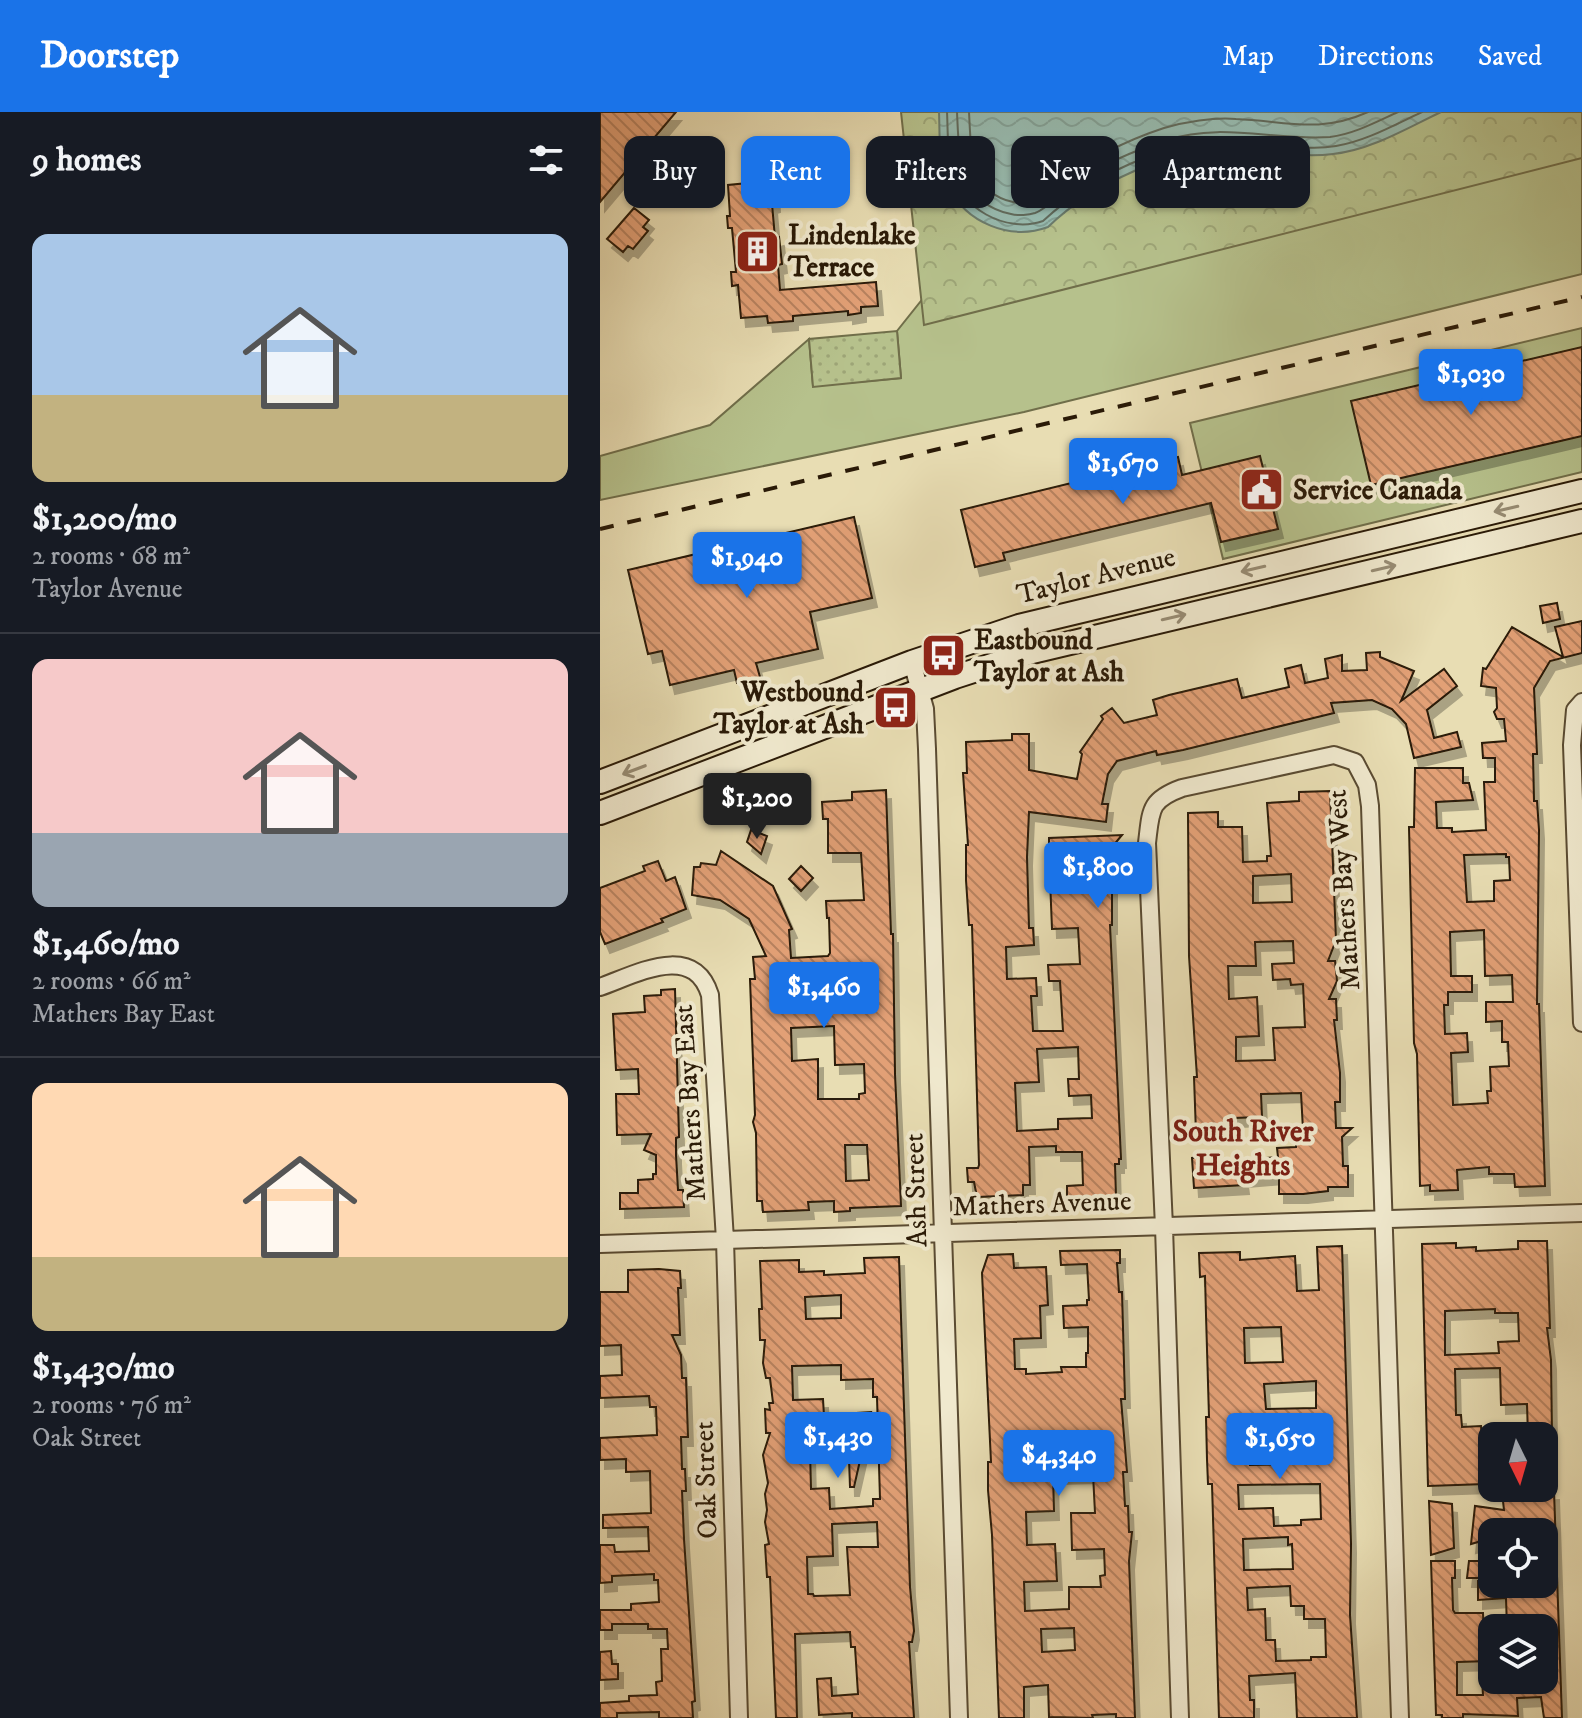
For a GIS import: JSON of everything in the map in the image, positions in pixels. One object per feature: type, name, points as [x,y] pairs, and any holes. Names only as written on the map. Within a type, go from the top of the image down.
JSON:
[{"type":"main road","name":"Taylor Avenue","points":[[600,782],[912,662],[1019,626],[1582,491]]},
{"type":"main road","name":"Taylor Avenue","points":[[600,813],[973,671],[1044,649],[1582,521]]},
{"type":"main road","name":"Taylor Avenue","points":[[1308,586],[1331,566],[1342,548]]},
{"type":"street","name":"Ash Street","points":[[912,662],[925,709],[927,749],[959,1718]]},
{"type":"street","points":[[1582,702],[1575,710],[1572,726],[1582,1023]]},
{"type":"street","name":"Mathers Bay West","points":[[1164,1227],[1147,843],[1153,806],[1161,796],[1182,788],[1334,755],[1355,762],[1367,785],[1370,806],[1385,1220]]},
{"type":"street","name":"Mathers Bay East","points":[[600,987],[658,966],[679,964],[700,975],[707,985],[725,1240]]},
{"type":"street","name":"Mathers Avenue","points":[[600,1244],[1582,1213]]},
{"type":"street","points":[[1385,1220],[1400,1718]]},
{"type":"street","points":[[1164,1227],[1180,1718]]},
{"type":"street","name":"Oak Street","points":[[725,1240],[739,1718]]},
{"type":"green space","points":[[901,112],[1582,112],[1582,158],[924,325],[911,208],[995,208],[995,136],[904,136]]},
{"type":"green space","points":[[1582,112],[1582,274],[1024,412],[600,500],[600,456],[710,425],[809,339],[813,386],[901,378],[897,331],[983,223],[1064,208],[1119,208],[1119,198],[1135,195],[1135,208],[1310,208],[1310,162]]},
{"type":"green space","points":[[1582,328],[1582,472],[1223,559],[1190,423]]},
{"type":"green space","points":[[897,331],[901,378],[813,387],[809,339]]},
{"type":"water","points":[[939,112],[1441,112],[1388,138],[1333,154],[1310,155],[1310,136],[1135,136],[1135,171],[1119,179],[1119,136],[1011,136],[1011,208],[1072,208],[1048,227],[1019,232],[990,226],[964,208],[995,208],[995,136],[940,136]]},
{"type":"building","points":[[600,112],[676,112],[656,136],[624,136],[624,174],[600,202]]},
{"type":"building","name":"Lindenlake Terrace","points":[[741,184],[741,208],[772,208],[775,238],[779,237],[782,264],[778,265],[780,290],[876,282],[878,306],[861,307],[861,313],[848,315],[848,311],[793,316],[793,321],[768,323],[767,316],[741,318],[738,285],[732,286],[731,272],[736,272],[732,228],[728,228],[728,185]]},
{"type":"building","points":[[634,208],[649,220],[643,227],[648,231],[633,249],[628,246],[623,252],[607,239]]},
{"type":"building","points":[[1582,347],[1582,436],[1371,485],[1351,401]]},
{"type":"building","points":[[1260,456],[1278,529],[1221,542],[1211,503],[1003,553],[1005,560],[975,567],[961,510],[1178,457],[1182,475]]},
{"type":"building","points":[[854,517],[872,598],[810,612],[818,649],[756,663],[760,677],[750,683],[737,683],[734,670],[670,685],[662,651],[648,654],[628,570]]},
{"type":"building","points":[[1557,603],[1560,619],[1543,623],[1540,606]]},
{"type":"building","points":[[1582,621],[1582,653],[1550,661],[1534,688],[1537,754],[1533,754],[1534,801],[1537,801],[1539,830],[1537,1004],[1545,1186],[1515,1187],[1514,1174],[1489,1174],[1489,1167],[1457,1170],[1458,1190],[1430,1191],[1430,1185],[1420,1186],[1417,1054],[1414,1043],[1409,827],[1414,827],[1415,768],[1463,768],[1463,783],[1469,783],[1473,800],[1436,802],[1437,828],[1452,828],[1452,832],[1486,830],[1484,782],[1495,782],[1495,758],[1483,758],[1482,743],[1506,741],[1504,719],[1497,719],[1494,712],[1497,708],[1496,688],[1481,686],[1483,668],[1486,669],[1512,627],[1563,657],[1555,627]],"holes":[[[1506,854],[1509,857],[1510,880],[1494,881],[1494,901],[1467,902],[1464,855]],[[1484,930],[1485,976],[1512,975],[1513,1002],[1486,1002],[1486,1022],[1502,1021],[1502,1042],[1508,1042],[1509,1066],[1490,1067],[1488,1103],[1453,1105],[1451,1053],[1468,1052],[1467,1033],[1445,1034],[1444,1005],[1448,1005],[1448,992],[1472,992],[1472,976],[1451,976],[1450,932]]]},
{"type":"building","points":[[1380,652],[1380,657],[1414,671],[1401,701],[1444,669],[1457,686],[1427,710],[1434,738],[1457,732],[1461,747],[1414,758],[1406,724],[1392,709],[1372,700],[1331,703],[1334,713],[1183,750],[1157,755],[1156,751],[1117,761],[1108,774],[1102,804],[1108,804],[1106,822],[1029,812],[1029,928],[1033,928],[1034,945],[1006,947],[1007,979],[1036,978],[1037,996],[1031,996],[1033,1031],[1063,1031],[1060,981],[1049,981],[1048,965],[1080,964],[1078,928],[1052,929],[1050,879],[1066,878],[1065,856],[1049,856],[1049,838],[1122,835],[1112,847],[1110,925],[1121,1159],[1119,1164],[1115,1164],[1116,1197],[1067,1199],[1067,1186],[1083,1185],[1082,1152],[1056,1152],[1056,1146],[1029,1147],[1030,1185],[1023,1185],[1023,1195],[977,1197],[974,1182],[968,1182],[967,1168],[978,1168],[979,1165],[972,925],[969,925],[966,880],[968,845],[963,773],[967,773],[966,742],[1012,740],[1012,734],[1029,734],[1029,770],[1077,779],[1080,752],[1103,719],[1101,716],[1112,708],[1124,723],[1157,715],[1153,700],[1237,679],[1242,698],[1289,687],[1285,669],[1301,665],[1305,683],[1328,678],[1325,659],[1342,655],[1342,671],[1367,670],[1366,653]],"holes":[[[1078,1047],[1079,1079],[1068,1079],[1069,1096],[1091,1095],[1092,1118],[1058,1119],[1058,1129],[1017,1131],[1015,1083],[1039,1082],[1037,1049]]]},
{"type":"building","points":[[886,790],[901,1206],[850,1208],[850,1211],[834,1212],[834,1201],[808,1202],[809,1210],[763,1212],[762,1201],[757,1201],[750,979],[755,979],[753,957],[766,956],[749,919],[720,900],[692,895],[694,867],[700,867],[701,863],[716,865],[721,851],[773,886],[792,929],[789,930],[791,958],[828,956],[826,901],[864,900],[861,853],[828,853],[828,819],[823,819],[822,802],[852,800],[852,792]],"holes":[[[861,974],[862,999],[813,998],[812,977]],[[834,1026],[835,1065],[864,1064],[865,1093],[859,1094],[859,1099],[818,1099],[818,1059],[792,1061],[791,1028]],[[845,1145],[867,1145],[869,1180],[846,1181]]]},
{"type":"building","points":[[1330,791],[1336,940],[1328,961],[1335,961],[1337,981],[1329,999],[1336,999],[1337,1020],[1334,1020],[1340,1102],[1335,1102],[1336,1128],[1352,1128],[1342,1137],[1343,1166],[1348,1166],[1348,1187],[1328,1187],[1328,1191],[1303,1194],[1279,1194],[1279,1175],[1243,1178],[1244,1185],[1194,1188],[1192,1158],[1211,1156],[1212,1162],[1278,1157],[1277,1148],[1296,1147],[1296,1130],[1303,1130],[1301,1093],[1261,1094],[1262,1117],[1233,1118],[1233,1131],[1196,1133],[1194,1077],[1197,1077],[1189,956],[1188,813],[1218,812],[1218,827],[1242,827],[1243,862],[1267,861],[1267,856],[1271,856],[1267,803],[1299,801],[1299,792]],"holes":[[[1291,874],[1292,902],[1253,903],[1253,876]],[[1293,941],[1294,963],[1272,964],[1273,980],[1290,979],[1291,985],[1303,984],[1305,1027],[1273,1028],[1275,1060],[1236,1061],[1236,1037],[1259,1036],[1257,997],[1229,999],[1228,966],[1256,966],[1255,942]]]},
{"type":"building","points":[[751,830],[767,836],[761,854],[747,842]]},
{"type":"building","points":[[658,861],[666,881],[675,877],[686,909],[661,919],[663,922],[605,944],[600,932],[600,888],[645,871],[643,866]]},
{"type":"building","points":[[801,866],[813,878],[801,891],[789,879]]},
{"type":"building","points":[[675,989],[679,1137],[676,1138],[676,1155],[678,1190],[683,1190],[684,1207],[620,1209],[620,1193],[638,1193],[638,1180],[653,1179],[656,1155],[644,1150],[651,1134],[617,1135],[616,1094],[639,1094],[638,1069],[616,1070],[613,1014],[645,1012],[644,996],[661,995],[661,990]]},
{"type":"building","points":[[1518,1241],[1547,1241],[1552,1422],[1528,1422],[1527,1404],[1501,1405],[1500,1368],[1455,1369],[1456,1415],[1461,1415],[1462,1427],[1478,1426],[1478,1484],[1428,1486],[1422,1244],[1456,1243],[1456,1248],[1476,1247],[1476,1251],[1518,1249]],"holes":[[[1495,1309],[1495,1313],[1518,1313],[1519,1341],[1498,1342],[1499,1353],[1445,1355],[1445,1311]]]},
{"type":"building","points":[[1342,1246],[1351,1544],[1350,1615],[1357,1718],[1297,1718],[1295,1673],[1249,1676],[1254,1718],[1219,1718],[1212,1484],[1208,1484],[1207,1459],[1206,1417],[1209,1417],[1205,1276],[1200,1277],[1199,1253],[1240,1252],[1240,1260],[1295,1256],[1297,1291],[1319,1290],[1317,1247]],"holes":[[[1281,1327],[1283,1362],[1245,1363],[1244,1328]],[[1316,1381],[1316,1408],[1266,1409],[1264,1384]],[[1288,1428],[1288,1464],[1250,1465],[1249,1430]],[[1320,1484],[1321,1519],[1301,1520],[1301,1525],[1274,1526],[1273,1508],[1239,1509],[1238,1485]],[[1288,1537],[1288,1545],[1292,1544],[1293,1569],[1244,1570],[1243,1539]],[[1290,1586],[1291,1606],[1304,1606],[1304,1619],[1325,1619],[1326,1657],[1276,1661],[1275,1640],[1266,1640],[1265,1609],[1248,1610],[1247,1588]]]},
{"type":"building","points":[[1120,1250],[1120,1263],[1117,1263],[1119,1292],[1122,1292],[1125,1399],[1121,1399],[1127,1472],[1123,1472],[1125,1506],[1128,1506],[1129,1532],[1132,1532],[1129,1561],[1135,1718],[1116,1718],[1116,1714],[1092,1715],[1093,1718],[1049,1717],[1048,1685],[1024,1687],[1024,1718],[999,1718],[982,1273],[988,1255],[1013,1254],[1014,1268],[1046,1267],[1048,1305],[1040,1306],[1041,1338],[1014,1339],[1015,1369],[1026,1369],[1026,1374],[1062,1372],[1061,1367],[1086,1367],[1088,1327],[1064,1328],[1063,1306],[1087,1305],[1087,1264],[1061,1265],[1060,1251]],"holes":[[[1093,1474],[1095,1513],[1071,1513],[1072,1550],[1104,1549],[1105,1575],[1100,1576],[1101,1587],[1069,1587],[1069,1609],[1025,1611],[1024,1582],[1057,1581],[1055,1544],[1027,1545],[1026,1512],[1054,1511],[1053,1475]],[[1074,1628],[1075,1650],[1042,1652],[1041,1629]]]},
{"type":"building","points":[[899,1257],[914,1631],[912,1642],[909,1642],[914,1718],[852,1718],[852,1713],[819,1715],[817,1679],[831,1678],[832,1696],[858,1694],[855,1647],[851,1647],[850,1632],[795,1634],[797,1718],[776,1718],[770,1577],[767,1577],[765,1545],[769,1544],[765,1522],[768,1483],[763,1455],[770,1433],[766,1433],[765,1409],[770,1410],[769,1403],[773,1403],[770,1378],[766,1378],[763,1363],[765,1340],[760,1340],[760,1261],[799,1260],[799,1272],[824,1271],[824,1275],[865,1273],[864,1258]],"holes":[[[841,1295],[841,1318],[806,1319],[805,1297]],[[841,1365],[841,1380],[873,1379],[873,1397],[877,1397],[880,1499],[873,1499],[873,1506],[830,1509],[829,1488],[811,1489],[810,1450],[798,1451],[797,1417],[824,1416],[823,1399],[793,1400],[792,1366]],[[877,1522],[878,1547],[847,1547],[850,1595],[814,1596],[808,1594],[807,1557],[833,1556],[832,1524]]]},
{"type":"building","points":[[628,1270],[680,1271],[680,1335],[672,1335],[681,1355],[682,1378],[686,1378],[688,1437],[681,1437],[686,1491],[682,1491],[695,1701],[692,1702],[693,1718],[659,1718],[659,1712],[617,1713],[617,1718],[600,1718],[600,1703],[629,1701],[629,1696],[657,1695],[656,1682],[662,1681],[661,1649],[668,1649],[667,1629],[648,1629],[648,1624],[612,1624],[612,1630],[600,1630],[600,1610],[631,1610],[631,1604],[659,1602],[658,1580],[654,1580],[654,1574],[612,1576],[612,1582],[600,1583],[600,1545],[614,1545],[615,1552],[649,1551],[648,1527],[603,1528],[603,1515],[651,1513],[650,1471],[626,1472],[626,1459],[600,1460],[600,1438],[657,1435],[656,1407],[650,1407],[649,1396],[600,1398],[600,1376],[622,1375],[621,1345],[600,1346],[600,1292],[628,1292]]},
{"type":"building","points":[[871,1412],[854,1487],[850,1487],[848,1431],[842,1431],[841,1414]]},
{"type":"building","points":[[1429,1501],[1452,1504],[1454,1548],[1431,1555]]},
{"type":"building","points":[[1503,1502],[1554,1502],[1555,1518],[1478,1518],[1478,1542],[1471,1544],[1475,1506],[1504,1510]]},
{"type":"building","points":[[1431,1561],[1455,1561],[1455,1578],[1452,1578],[1455,1613],[1483,1613],[1478,1614],[1478,1661],[1457,1662],[1457,1695],[1558,1694],[1558,1614],[1507,1614],[1506,1598],[1558,1598],[1562,1718],[1544,1718],[1541,1697],[1517,1698],[1518,1716],[1463,1714],[1463,1718],[1442,1718],[1442,1715],[1436,1715]]},
{"type":"building","points":[[1469,1561],[1478,1561],[1478,1578],[1467,1578]]},
{"type":"building","points":[[611,1651],[612,1664],[618,1664],[618,1679],[600,1680],[600,1652]]},
{"type":"railway","points":[[600,529],[1582,297]]},
{"type":"place","name":"Lindenlake Terrace","points":[[757,251]]},
{"type":"place","name":"Service Canada","points":[[1262,490]]},
{"type":"place","name":"Eastbound Taylor at Ash","points":[[943,656]]},
{"type":"place","name":"Westbound Taylor at Ash","points":[[895,708]]},
{"type":"district","name":"South River Heights","points":[[1243,1149]]}]
